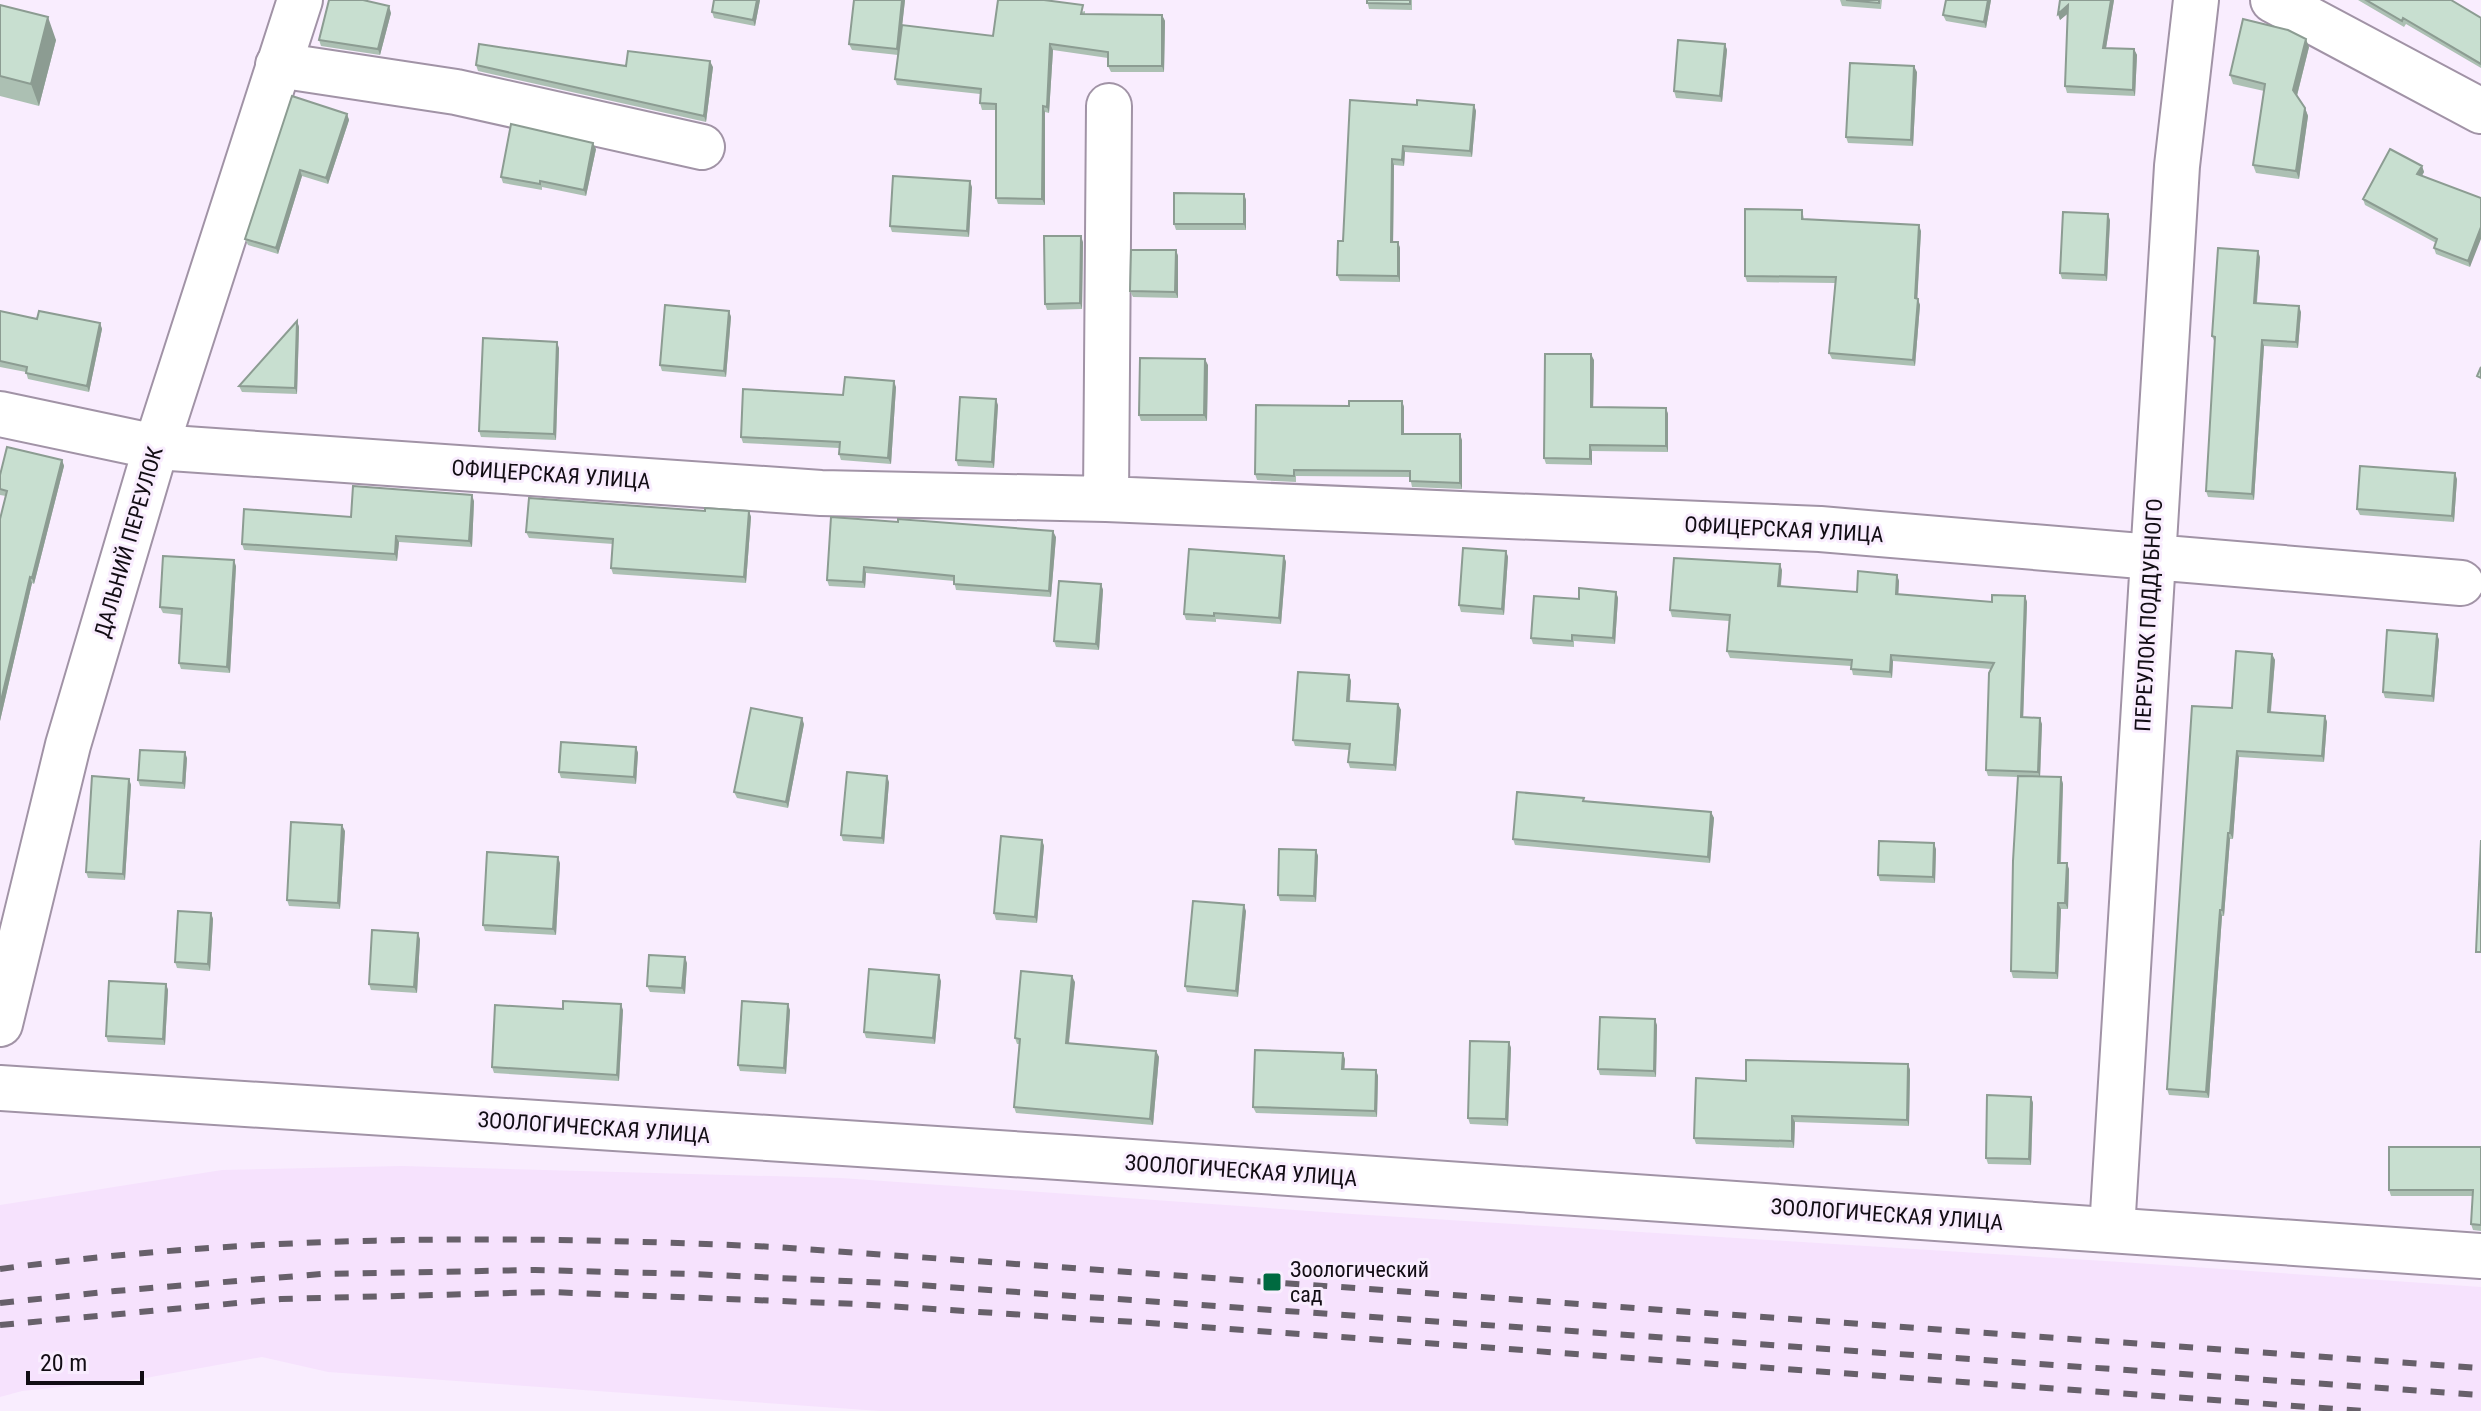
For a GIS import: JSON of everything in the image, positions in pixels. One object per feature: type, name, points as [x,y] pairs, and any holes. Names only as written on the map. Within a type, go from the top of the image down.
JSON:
[{"type":"street","name":"ДАЛЬНИЙ ПЕРЕУЛОК","points":[[0,1024],[68,745],[156,447],[300,0]]},
{"type":"street","name":"ПЕРЕУЛОК ПОДДУБНОГО","points":[[2112,1230],[2177,166],[2196,0]]},
{"type":"street","points":[[2273,0],[2481,111]]},
{"type":"street","points":[[278,65],[456,92],[702,147]]},
{"type":"street","points":[[1106,499],[1109,106]]},
{"type":"street","name":"ОФИЦЕРСКАЯ УЛИЦА","points":[[0,414],[156,447],[821,493],[1106,499],[1820,529],[2461,583]]},
{"type":"street","name":"ЗООЛОГИЧЕСКАЯ УЛИЦА","points":[[0,1088],[1074,1158],[2481,1256]]},
{"type":"shaded area","points":[[402,1166],[841,1178],[2481,1287],[2481,1411],[880,1411],[328,1372],[262,1357],[140,1379],[22,1391],[0,1397],[0,1205],[222,1170]]},
{"type":"building","points":[[329,0],[363,0],[389,6],[378,49],[319,40]]},
{"type":"building","points":[[714,0],[757,0],[753,20],[712,12]]},
{"type":"building","points":[[854,0],[902,0],[897,49],[849,44]]},
{"type":"building","points":[[998,0],[1044,0],[1083,5],[1081,14],[1162,15],[1162,66],[1108,66],[1108,52],[1050,44],[1047,107],[1043,106],[1042,199],[996,198],[996,104],[980,103],[981,89],[895,79],[902,25],[993,36]]},
{"type":"building","points":[[1367,0],[1410,0],[1410,4],[1367,3]]},
{"type":"building","points":[[1846,0],[1879,0],[1879,3]]},
{"type":"building","points":[[1946,0],[1988,0],[1984,22],[1943,15]]},
{"type":"building","points":[[2060,0],[2111,0],[2103,48],[2134,49],[2133,90],[2065,86],[2068,5],[2058,14]]},
{"type":"building","points":[[2366,0],[2451,0],[2481,18],[2481,64],[2403,18],[2402,21]]},
{"type":"building","points":[[0,5],[48,17],[31,84],[0,76]]},
{"type":"building","points":[[2243,19],[2288,30],[2306,39],[2293,90],[2305,108],[2296,171],[2253,165],[2265,84],[2230,75]]},
{"type":"building","points":[[1678,40],[1725,44],[1720,96],[1674,91]]},
{"type":"building","points":[[479,44],[626,66],[628,51],[710,61],[704,116],[476,65]]},
{"type":"building","points":[[1850,63],[1914,66],[1911,140],[1846,137]]},
{"type":"building","points":[[292,96],[347,114],[326,178],[300,170],[276,248],[245,239]]},
{"type":"building","points":[[1350,100],[1417,105],[1417,100],[1474,105],[1470,151],[1403,146],[1402,160],[1392,159],[1391,242],[1398,242],[1398,276],[1337,275],[1338,241],[1343,241]]},
{"type":"building","points":[[511,124],[593,143],[584,190],[501,177]]},
{"type":"building","points":[[2390,149],[2422,166],[2417,174],[2481,198],[2481,227],[2468,261],[2434,248],[2437,239],[2363,199]]},
{"type":"building","points":[[893,176],[970,181],[967,231],[890,226]]},
{"type":"building","points":[[1174,193],[1244,194],[1244,224],[1174,224]]},
{"type":"building","points":[[1745,209],[1802,210],[1802,219],[1919,225],[1913,360],[1829,353],[1836,277],[1745,276]]},
{"type":"building","points":[[2063,212],[2108,214],[2105,275],[2060,273]]},
{"type":"building","points":[[1044,236],[1081,236],[1080,303],[1045,304]]},
{"type":"building","points":[[2218,248],[2258,251],[2254,303],[2299,306],[2296,342],[2262,340],[2252,494],[2206,491]]},
{"type":"building","points":[[1131,250],[1176,250],[1175,292],[1130,291]]},
{"type":"building","points":[[665,305],[729,311],[724,371],[660,365]]},
{"type":"building","points":[[0,311],[37,319],[39,311],[100,323],[87,386],[26,373],[27,367],[0,361]]},
{"type":"building","points":[[297,321],[295,388],[239,386]]},
{"type":"building","points":[[483,338],[557,342],[554,434],[479,431]]},
{"type":"building","points":[[1545,354],[1591,354],[1591,407],[1666,408],[1666,446],[1590,445],[1590,459],[1544,458]]},
{"type":"building","points":[[1140,358],[1205,359],[1204,415],[1139,415]]},
{"type":"building","points":[[845,377],[894,381],[888,458],[839,454],[840,442],[741,437],[743,389],[843,395]]},
{"type":"building","points":[[960,397],[996,399],[992,462],[956,460]]},
{"type":"building","points":[[1349,401],[1402,401],[1402,434],[1460,434],[1460,483],[1410,481],[1410,471],[1294,470],[1294,476],[1255,474],[1256,405],[1349,406]]},
{"type":"building","points":[[7,447],[62,460],[0,705],[0,519],[7,491],[0,489],[0,475]]},
{"type":"building","points":[[2360,466],[2455,473],[2452,516],[2357,509]]},
{"type":"building","points":[[353,486],[472,495],[469,541],[396,536],[395,554],[242,544],[244,509],[351,517]]},
{"type":"building","points":[[529,498],[705,511],[705,508],[749,511],[744,577],[611,568],[613,539],[526,532]]},
{"type":"building","points":[[831,517],[1053,531],[1049,591],[954,584],[954,576],[864,567],[863,582],[827,580]]},
{"type":"building","points":[[1463,548],[1506,551],[1502,609],[1459,605]]},
{"type":"building","points":[[1189,549],[1284,556],[1279,618],[1184,614]]},
{"type":"building","points":[[163,556],[234,560],[227,667],[179,663],[182,609],[160,607]]},
{"type":"building","points":[[1674,558],[1780,564],[1778,586],[1857,592],[1858,571],[1897,575],[1896,594],[1992,602],[1992,595],[2025,596],[2021,717],[2040,718],[2038,772],[1986,770],[1989,673],[1994,663],[1891,655],[1890,672],[1851,669],[1852,660],[1727,651],[1730,615],[1670,610]]},
{"type":"building","points":[[1059,581],[1101,584],[1096,644],[1054,641]]},
{"type":"building","points":[[1579,588],[1616,592],[1613,638],[1572,635],[1572,641],[1531,638],[1534,596],[1579,599]]},
{"type":"building","points":[[2387,630],[2437,634],[2432,696],[2383,692]]},
{"type":"building","points":[[2236,651],[2272,654],[2268,712],[2325,716],[2322,756],[2237,751],[2220,910],[2206,1092],[2167,1089],[2192,706],[2232,708]]},
{"type":"building","points":[[1298,672],[1349,675],[1347,701],[1398,704],[1394,765],[1348,762],[1350,744],[1293,740]]},
{"type":"building","points":[[751,708],[802,718],[786,802],[734,792]]},
{"type":"building","points":[[561,742],[636,747],[634,777],[559,772]]},
{"type":"building","points":[[140,750],[185,752],[183,783],[138,780]]},
{"type":"building","points":[[847,772],[887,776],[882,838],[841,835]]},
{"type":"building","points":[[92,776],[129,779],[123,874],[86,872]]},
{"type":"building","points":[[2018,776],[2061,777],[2058,863],[2067,863],[2065,903],[2058,903],[2056,973],[2011,971]]},
{"type":"building","points":[[1517,792],[1711,812],[1708,857],[1513,839]]},
{"type":"building","points":[[291,822],[342,825],[338,903],[287,900]]},
{"type":"building","points":[[1001,836],[1042,840],[1035,917],[994,913]]},
{"type":"building","points":[[2481,840],[2481,952],[2476,952]]},
{"type":"building","points":[[1879,841],[1934,843],[1933,877],[1878,875]]},
{"type":"building","points":[[1279,849],[1316,850],[1314,896],[1278,895]]},
{"type":"building","points":[[487,852],[558,857],[553,929],[483,925]]},
{"type":"building","points":[[1193,901],[1244,905],[1236,991],[1185,986]]},
{"type":"building","points":[[178,911],[211,913],[208,964],[175,962]]},
{"type":"building","points":[[372,930],[418,933],[414,987],[369,984]]},
{"type":"building","points":[[649,955],[685,957],[682,988],[647,986]]},
{"type":"building","points":[[869,969],[939,975],[933,1038],[864,1032]]},
{"type":"building","points":[[1021,971],[1072,976],[1066,1043],[1156,1051],[1150,1119],[1014,1107],[1020,1039],[1015,1038]]},
{"type":"building","points":[[109,981],[166,984],[163,1039],[106,1036]]},
{"type":"building","points":[[563,1001],[621,1004],[617,1075],[492,1067],[495,1005],[563,1009]]},
{"type":"building","points":[[742,1001],[788,1004],[784,1068],[738,1065]]},
{"type":"building","points":[[1600,1017],[1655,1019],[1654,1071],[1598,1069]]},
{"type":"building","points":[[1470,1041],[1509,1042],[1506,1119],[1468,1118]]},
{"type":"building","points":[[1255,1050],[1343,1053],[1342,1069],[1376,1070],[1375,1111],[1253,1107]]},
{"type":"building","points":[[1746,1060],[1908,1064],[1907,1120],[1792,1116],[1792,1141],[1694,1138],[1696,1078],[1746,1081]]},
{"type":"building","points":[[1987,1095],[2031,1097],[2029,1159],[1986,1158]]},
{"type":"building","points":[[2389,1147],[2481,1147],[2481,1225],[2471,1224],[2473,1190],[2389,1190]]},
{"type":"railway","points":[[0,1269],[194,1249],[291,1243],[485,1239],[679,1243],[776,1247],[2481,1368]]},
{"type":"railway","points":[[0,1303],[322,1274],[535,1270],[692,1274],[889,1283],[2481,1395]]},
{"type":"railway","points":[[0,1325],[281,1299],[550,1292],[856,1304],[1134,1322],[2365,1411]]},
{"type":"place","name":"Зоологический сад","points":[[1272,1282]]}]
